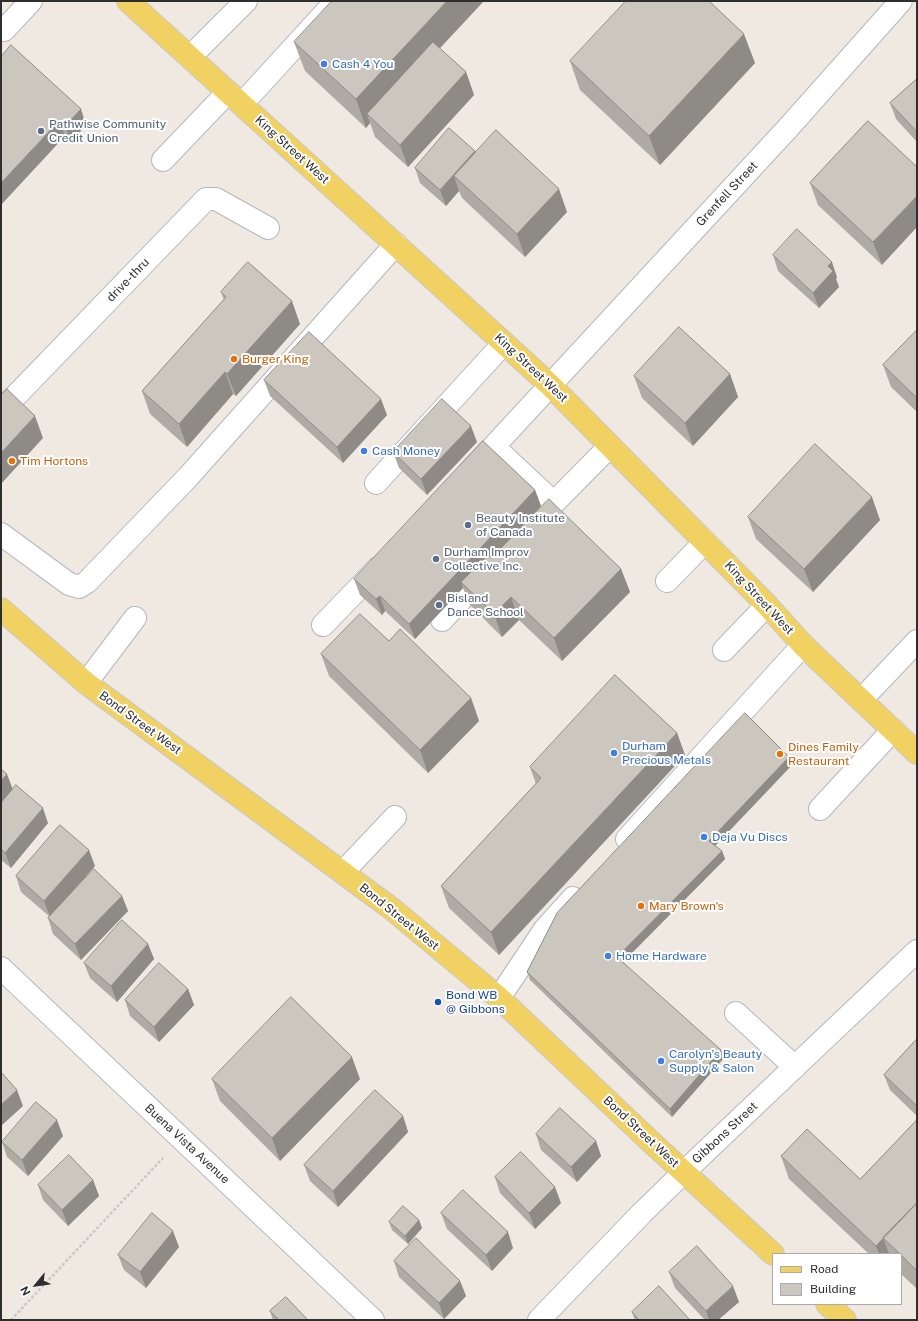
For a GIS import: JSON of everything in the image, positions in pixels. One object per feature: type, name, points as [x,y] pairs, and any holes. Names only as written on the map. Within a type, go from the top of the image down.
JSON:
[{"type":"main road","name":"King Street West","points":[[128,1],[550,385],[767,605],[803,645],[917,753]]},
{"type":"main road","name":"Bond Street West","points":[[1,609],[86,683],[392,909],[499,998],[651,1142],[772,1253]]},
{"type":"main road","points":[[828,1305],[844,1320]]},
{"type":"street","points":[[4,30],[31,1]]},
{"type":"street","points":[[190,56],[246,1]]},
{"type":"street","points":[[163,160],[235,98],[336,1]]},
{"type":"street","name":"Grenfell Street","points":[[455,487],[494,447],[788,128],[901,1]]},
{"type":"street","name":"drive-thru","points":[[1,411],[206,199],[216,198],[268,228]]},
{"type":"street","points":[[4,542],[68,584],[79,587],[87,582],[188,477],[396,244]]},
{"type":"street","points":[[425,409],[499,338]]},
{"type":"street","points":[[376,483],[499,338]]},
{"type":"street","points":[[517,542],[610,446]]},
{"type":"street","points":[[494,447],[554,503]]},
{"type":"street","points":[[667,581],[705,542]]},
{"type":"street","points":[[322,625],[389,556]]},
{"type":"street","points":[[442,620],[501,559]]},
{"type":"street","points":[[724,650],[767,605]]},
{"type":"street","points":[[86,683],[135,618]]},
{"type":"street","points":[[861,700],[917,641]]},
{"type":"street","points":[[614,854],[803,645]]},
{"type":"street","points":[[820,809],[893,730]]},
{"type":"street","points":[[343,872],[395,817]]},
{"type":"street","points":[[499,998],[545,929],[587,883]]},
{"type":"street","name":"Gibbons Street","points":[[539,1320],[642,1212],[917,952]]},
{"type":"street","name":"Buena Vista Avenue","points":[[1,968],[373,1320]]},
{"type":"street","points":[[736,1013],[795,1067]]},
{"type":"path","points":[[11,1320],[180,1139]]},
{"type":"building","points":[[332,1],[447,1],[356,99],[294,42]]},
{"type":"building","points":[[626,1],[709,1],[744,34],[649,136],[570,61]]},
{"type":"building","points":[[433,42],[466,72],[400,145],[367,114]]},
{"type":"building","name":"Pathwise Community Credit Union","points":[[11,45],[81,109],[65,126],[59,121],[1,183],[1,57]]},
{"type":"building","points":[[917,79],[917,132],[890,103]]},
{"type":"building","points":[[868,121],[917,167],[917,196],[873,242],[810,183]]},
{"type":"building","points":[[449,128],[475,151],[440,190],[415,168]]},
{"type":"building","points":[[496,130],[559,189],[517,234],[454,176]]},
{"type":"building","points":[[797,229],[832,262],[828,266],[833,271],[813,293],[773,255]]},
{"type":"building","points":[[248,262],[292,301],[227,374],[225,372],[179,424],[142,391],[226,297],[221,292]]},
{"type":"building","points":[[679,327],[730,374],[685,423],[634,376]]},
{"type":"building","points":[[917,330],[917,398],[883,365]]},
{"type":"building","points":[[309,332],[381,399],[337,447],[264,380]]},
{"type":"building","points":[[7,389],[35,416],[1,453],[1,395]]},
{"type":"building","points":[[442,399],[471,426],[421,479],[393,452]]},
{"type":"building","points":[[483,441],[535,490],[409,624],[380,596],[376,599],[354,579]]},
{"type":"building","points":[[815,444],[872,497],[804,569],[748,517]]},
{"type":"building","points":[[549,499],[621,569],[554,638],[511,597],[494,614],[461,582],[488,555],[491,558]]},
{"type":"building","points":[[360,614],[389,641],[400,629],[471,698],[420,750],[321,654]]},
{"type":"building","points":[[615,675],[677,733],[491,932],[441,886],[541,778],[530,767]]},
{"type":"building","points":[[745,713],[789,757],[709,841],[722,851],[617,957],[721,1050],[670,1109],[527,972],[557,913]]},
{"type":"building","points":[[1,769],[7,774],[1,781]]},
{"type":"building","points":[[16,785],[43,808],[5,853],[1,849],[1,803]]},
{"type":"building","points":[[60,825],[89,850],[44,901],[16,876]]},
{"type":"building","points":[[94,869],[122,896],[75,944],[48,918]]},
{"type":"building","points":[[122,920],[148,944],[111,986],[84,963]]},
{"type":"building","points":[[159,963],[188,989],[154,1027],[125,1000]]},
{"type":"building","points":[[291,997],[352,1057],[272,1138],[212,1079]]},
{"type":"building","points":[[917,1039],[917,1106],[884,1075]]},
{"type":"building","points":[[1,1073],[17,1090],[1,1105]]},
{"type":"building","points":[[375,1090],[403,1116],[333,1191],[304,1165]]},
{"type":"building","points":[[36,1102],[57,1120],[22,1160],[2,1142]]},
{"type":"building","points":[[560,1108],[596,1141],[571,1167],[536,1134]]},
{"type":"building","points":[[917,1120],[917,1203],[876,1246],[781,1156],[807,1129],[860,1179]]},
{"type":"building","points":[[521,1152],[555,1187],[529,1213],[495,1177]]},
{"type":"building","points":[[69,1155],[93,1180],[62,1210],[38,1185]]},
{"type":"building","points":[[463,1190],[508,1232],[486,1255],[441,1213]]},
{"type":"building","points":[[917,1203],[917,1271],[902,1256],[902,1253],[899,1253],[883,1238]]},
{"type":"building","points":[[403,1206],[419,1220],[405,1236],[389,1222]]},
{"type":"building","points":[[152,1213],[173,1231],[140,1272],[118,1255]]},
{"type":"building","points":[[416,1238],[460,1281],[439,1303],[394,1261]]},
{"type":"building","points":[[697,1246],[733,1286],[706,1311],[669,1272]]},
{"type":"building","points":[[659,1286],[690,1320],[639,1320],[632,1312]]},
{"type":"building","points":[[286,1297],[308,1320],[279,1320],[270,1311]]},
{"type":"place","name":"Cash 4 You","points":[[324,64]]},
{"type":"place","name":"Pathwise Community Credit Union","points":[[41,131]]},
{"type":"place","name":"Burger King","points":[[234,359]]},
{"type":"place","name":"Cash Money","points":[[364,451]]},
{"type":"place","name":"Tim Hortons","points":[[12,461]]},
{"type":"place","name":"Beauty Institute of Canada","points":[[468,525]]},
{"type":"place","name":"Durham Improv Collective Inc.","points":[[436,559]]},
{"type":"place","name":"Bisland Dance School","points":[[439,605]]},
{"type":"place","name":"Durham Precious Metals","points":[[614,753]]},
{"type":"place","name":"Dines Family Restaurant","points":[[780,754]]},
{"type":"place","name":"Deja Vu Discs","points":[[704,837]]},
{"type":"place","name":"Mary Brown's","points":[[641,906]]},
{"type":"place","name":"Home Hardware","points":[[608,956]]},
{"type":"place","name":"Bond WB @ Gibbons","points":[[438,1002]]},
{"type":"place","name":"Carolyn’s Beauty Supply & Salon","points":[[661,1061]]}]
